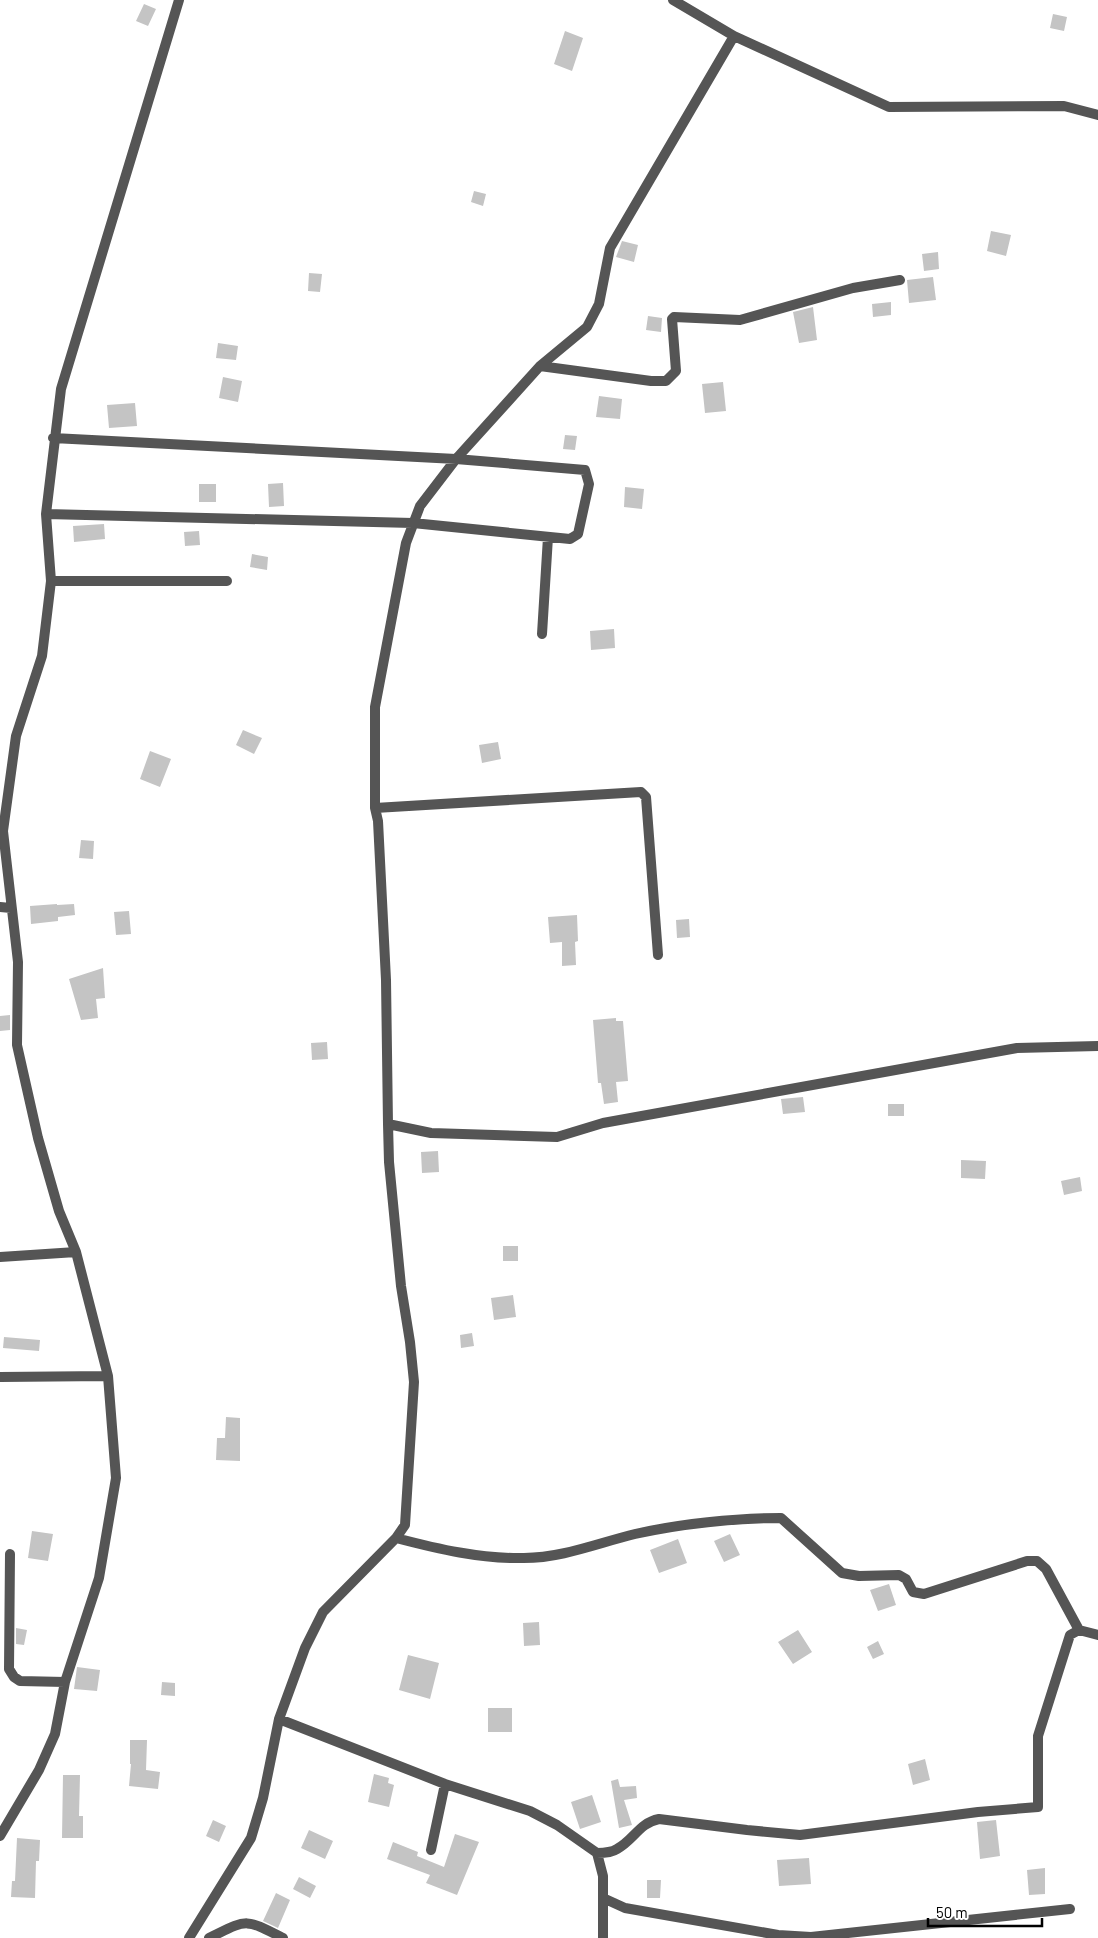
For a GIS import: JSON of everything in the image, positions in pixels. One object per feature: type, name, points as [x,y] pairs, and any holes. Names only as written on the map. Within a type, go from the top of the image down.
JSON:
[{"type":"street","points":[[0,1836],[39,1770],[55,1734],[65,1682],[99,1578],[116,1478],[108,1376],[76,1252],[59,1210],[38,1138],[17,1045],[18,962],[3,831],[16,736],[42,656],[50,581],[46,514],[60,389],[179,0]]},
{"type":"street","points":[[673,0],[734,36],[889,107],[1064,106],[1098,115]]},
{"type":"street","points":[[189,1938],[251,1838],[263,1798],[279,1719],[305,1648],[323,1612],[396,1538],[405,1525],[414,1382],[401,1286],[389,1162],[386,980],[378,822],[375,808],[374,707],[406,543],[420,506],[456,459],[540,366],[587,327],[599,304],[610,248],[734,36]]},
{"type":"street","points":[[540,366],[651,381],[666,381],[676,371],[672,319],[674,317],[740,320],[853,288],[900,280]]},
{"type":"street","points":[[46,514],[414,522],[570,539],[578,534],[589,484],[585,470],[456,459],[54,438]]},
{"type":"street","points":[[542,634],[548,537]]},
{"type":"street","points":[[50,581],[227,581]]},
{"type":"street","points":[[375,808],[641,792],[646,797],[658,955]]},
{"type":"street","points":[[0,907],[12,908]]},
{"type":"street","points":[[388,1124],[431,1133],[557,1137],[603,1123],[1017,1048],[1098,1046]]},
{"type":"street","points":[[0,1257],[76,1252]]},
{"type":"street","points":[[0,1377],[108,1376]]},
{"type":"street","points":[[396,1538],[430,1547],[476,1555],[524,1558],[550,1556],[645,1532],[749,1518],[782,1518],[822,1557],[842,1573],[859,1576],[899,1575],[906,1579],[914,1592],[924,1594],[1027,1561],[1037,1561],[1046,1569],[1079,1630]]},
{"type":"street","points":[[10,1554],[9,1669],[14,1677],[20,1681],[65,1682]]},
{"type":"street","points":[[597,1854],[615,1851],[629,1841],[648,1821],[659,1819],[800,1835],[978,1812],[1038,1807],[1038,1736],[1070,1635],[1079,1630],[1098,1635]]},
{"type":"street","points":[[279,1719],[445,1784],[530,1811],[557,1825],[597,1854],[603,1876],[603,1938]]},
{"type":"street","points":[[431,1850],[445,1784]]},
{"type":"street","points":[[603,1898],[625,1908],[778,1935],[810,1937],[1070,1908]]},
{"type":"street","points":[[209,1938],[243,1922],[253,1922],[283,1938]]},
{"type":"building","points":[[144,4],[156,9],[148,26],[136,21]]},
{"type":"building","points":[[1053,14],[1067,17],[1064,31],[1050,28]]},
{"type":"building","points":[[565,31],[583,38],[572,71],[554,64]]},
{"type":"building","points":[[474,191],[486,194],[483,206],[471,202]]},
{"type":"building","points":[[991,231],[1011,235],[1006,256],[987,251]]},
{"type":"building","points":[[622,241],[638,245],[634,262],[616,257]]},
{"type":"building","points":[[938,252],[939,269],[924,271],[922,254]]},
{"type":"building","points":[[309,273],[322,274],[320,292],[308,291]]},
{"type":"building","points":[[933,277],[936,300],[909,303],[907,280]]},
{"type":"building","points":[[891,302],[891,315],[873,317],[872,304]]},
{"type":"building","points":[[813,307],[817,340],[799,343],[793,312]]},
{"type":"building","points":[[648,316],[662,318],[661,332],[646,330]]},
{"type":"building","points":[[218,343],[238,346],[236,360],[216,358]]},
{"type":"building","points":[[223,377],[242,381],[238,402],[219,398]]},
{"type":"building","points":[[723,382],[726,411],[705,413],[702,384]]},
{"type":"building","points":[[599,396],[622,399],[620,419],[596,417]]},
{"type":"building","points":[[135,403],[137,426],[109,428],[107,405]]},
{"type":"building","points":[[565,435],[577,436],[575,450],[563,449]]},
{"type":"building","points":[[283,483],[284,506],[269,507],[268,484]]},
{"type":"building","points":[[199,484],[216,484],[216,502],[199,502]]},
{"type":"building","points":[[625,487],[644,489],[642,509],[624,507]]},
{"type":"building","points":[[104,524],[105,539],[74,542],[73,526]]},
{"type":"building","points":[[199,531],[200,545],[185,546],[184,532]]},
{"type":"building","points":[[252,554],[268,557],[267,570],[250,567]]},
{"type":"building","points":[[614,629],[615,648],[591,650],[590,631]]},
{"type":"building","points":[[243,730],[262,738],[254,754],[236,745]]},
{"type":"building","points":[[498,742],[501,759],[482,763],[479,745]]},
{"type":"building","points":[[150,751],[171,759],[160,787],[140,779]]},
{"type":"building","points":[[81,840],[94,841],[93,859],[79,858]]},
{"type":"building","points":[[74,904],[75,915],[58,917],[58,921],[31,924],[30,906]]},
{"type":"building","points":[[129,911],[131,934],[116,935],[114,912]]},
{"type":"building","points":[[577,915],[578,941],[575,942],[576,965],[562,966],[562,942],[550,943],[548,917]]},
{"type":"building","points":[[689,919],[690,937],[677,938],[676,920]]},
{"type":"building","points":[[103,968],[105,998],[96,999],[98,1018],[81,1020],[69,979]]},
{"type":"building","points":[[10,1015],[10,1030],[0,1031],[0,1016]]},
{"type":"building","points":[[616,1018],[616,1021],[623,1021],[628,1081],[616,1082],[618,1102],[604,1104],[601,1083],[598,1083],[593,1020]]},
{"type":"building","points":[[327,1042],[328,1059],[312,1060],[311,1043]]},
{"type":"building","points":[[803,1097],[805,1112],[783,1114],[781,1099]]},
{"type":"building","points":[[888,1104],[904,1104],[904,1116],[888,1116]]},
{"type":"building","points":[[438,1151],[439,1172],[422,1173],[421,1152]]},
{"type":"building","points":[[961,1160],[986,1161],[985,1179],[961,1178]]},
{"type":"building","points":[[1080,1177],[1082,1191],[1064,1195],[1061,1181]]},
{"type":"building","points":[[503,1246],[518,1246],[518,1261],[503,1261]]},
{"type":"building","points":[[513,1295],[516,1317],[494,1320],[491,1298]]},
{"type":"building","points":[[472,1333],[474,1346],[461,1348],[460,1335]]},
{"type":"building","points":[[4,1337],[40,1340],[39,1351],[3,1348]]},
{"type":"building","points":[[226,1417],[240,1418],[240,1461],[216,1460],[217,1438],[225,1438]]},
{"type":"building","points":[[32,1531],[53,1534],[48,1561],[28,1558]]},
{"type":"building","points":[[730,1534],[740,1555],[724,1562],[714,1541]]},
{"type":"building","points":[[678,1539],[687,1563],[659,1573],[650,1550]]},
{"type":"building","points":[[889,1584],[896,1605],[878,1611],[870,1590]]},
{"type":"building","points":[[539,1622],[540,1645],[524,1646],[523,1623]]},
{"type":"building","points":[[16,1628],[27,1630],[24,1645],[16,1644]]},
{"type":"building","points":[[798,1630],[812,1652],[793,1664],[778,1642]]},
{"type":"building","points":[[878,1641],[884,1654],[873,1659],[867,1647]]},
{"type":"building","points":[[408,1655],[439,1663],[430,1699],[399,1690]]},
{"type":"building","points":[[77,1667],[100,1670],[97,1691],[74,1689]]},
{"type":"building","points":[[162,1682],[175,1683],[175,1696],[161,1695]]},
{"type":"building","points":[[488,1708],[512,1708],[512,1732],[488,1732]]},
{"type":"building","points":[[130,1740],[147,1740],[146,1770],[160,1772],[158,1789],[129,1786],[131,1764]]},
{"type":"building","points":[[925,1759],[930,1780],[913,1785],[908,1764]]},
{"type":"building","points":[[374,1774],[389,1778],[388,1783],[394,1785],[389,1807],[368,1802]]},
{"type":"building","points":[[63,1775],[80,1775],[79,1816],[83,1816],[83,1838],[62,1838]]},
{"type":"building","points":[[618,1779],[620,1787],[636,1786],[637,1798],[624,1800],[632,1825],[619,1828],[611,1781]]},
{"type":"building","points":[[592,1795],[601,1822],[580,1829],[571,1802]]},
{"type":"building","points":[[213,1820],[226,1826],[219,1842],[206,1836]]},
{"type":"building","points":[[996,1820],[1000,1856],[980,1859],[977,1822]]},
{"type":"building","points":[[309,1830],[333,1841],[325,1859],[301,1848]]},
{"type":"building","points":[[455,1834],[479,1842],[457,1895],[426,1883],[430,1875],[387,1859],[393,1842],[418,1852],[417,1856],[444,1867]]},
{"type":"building","points":[[17,1838],[40,1840],[39,1861],[36,1861],[35,1898],[11,1897],[12,1881],[15,1881]]},
{"type":"building","points":[[809,1858],[811,1884],[779,1886],[777,1860]]},
{"type":"building","points":[[1045,1868],[1045,1894],[1029,1895],[1027,1870]]},
{"type":"building","points":[[299,1877],[316,1886],[310,1898],[293,1889]]},
{"type":"building","points":[[647,1880],[661,1880],[660,1898],[647,1898]]},
{"type":"building","points":[[276,1893],[290,1900],[278,1928],[263,1921]]}]
